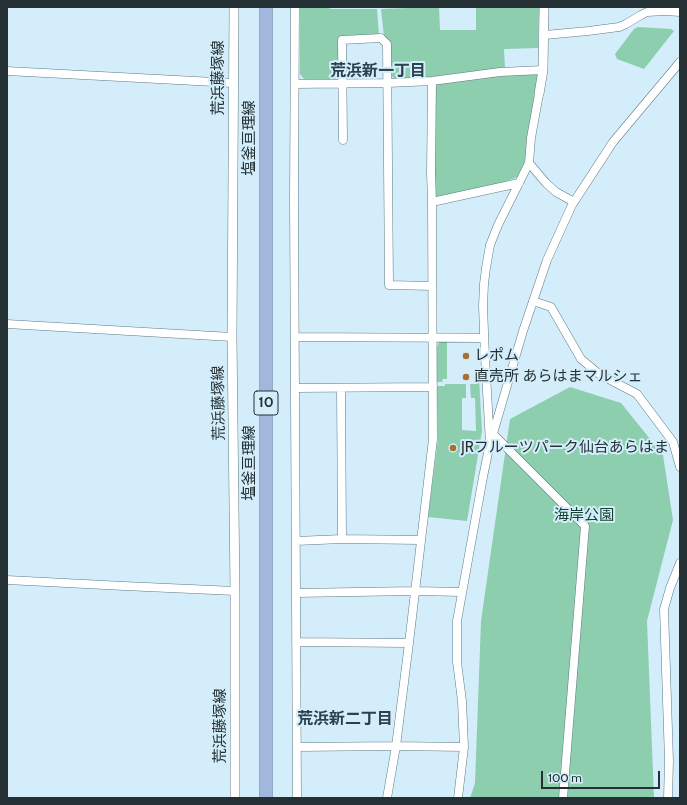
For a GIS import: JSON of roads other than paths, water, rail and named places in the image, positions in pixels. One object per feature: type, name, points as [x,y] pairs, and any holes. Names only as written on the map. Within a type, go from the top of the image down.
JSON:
[{"type":"main road","name":"塩釜亘理線","points":[[266,7],[266,798]]},
{"type":"street","name":"荒浜藤塚線","points":[[234,7],[232,337],[235,591],[234,798]]},
{"type":"street","points":[[294,7],[297,798]]},
{"type":"street","points":[[490,443],[484,338],[484,284],[490,245],[498,225],[529,163],[531,138],[543,70],[545,35],[544,7]]},
{"type":"street","points":[[545,35],[619,27],[647,12],[680,12]]},
{"type":"street","points":[[343,140],[342,40],[381,38],[387,44],[389,285],[432,286]]},
{"type":"street","points":[[458,798],[464,747],[462,701],[457,662],[457,621],[492,434],[523,331],[547,260],[574,202],[613,142],[680,62]]},
{"type":"street","points":[[295,84],[432,81],[500,72],[543,70]]},
{"type":"street","points":[[7,71],[233,83]]},
{"type":"street","points":[[387,798],[396,746],[433,439],[431,173],[432,81]]},
{"type":"street","points":[[529,163],[556,192],[574,202]]},
{"type":"street","points":[[432,202],[519,183]]},
{"type":"street","points":[[533,301],[551,307],[581,359],[599,374],[637,394],[673,442],[680,467]]},
{"type":"street","points":[[7,324],[232,337]]},
{"type":"street","points":[[296,337],[484,338]]},
{"type":"street","points":[[296,388],[433,387]]},
{"type":"street","points":[[341,388],[342,539]]},
{"type":"street","points":[[492,434],[585,526],[563,798]]},
{"type":"street","points":[[296,541],[342,539],[420,540]]},
{"type":"street","points":[[668,798],[669,761],[664,609],[670,588],[680,563]]},
{"type":"street","points":[[7,580],[235,591]]},
{"type":"street","points":[[296,592],[462,592]]},
{"type":"street","points":[[296,642],[409,643]]},
{"type":"street","points":[[298,747],[464,747]]},
{"type":"place","name":"レポム","points":[[466,356]]},
{"type":"place","name":"直売所 あらはまマルシェ","points":[[466,377]]},
{"type":"place","name":"JRフルーツパーク仙台あらはま","points":[[453,448]]},
{"type":"district","name":"荒浜新一丁目","points":[[378,71]]},
{"type":"district","name":"荒浜新二丁目","points":[[345,719]]},
{"type":"park label","name":"海岸公園","points":[[584,516]]}]
